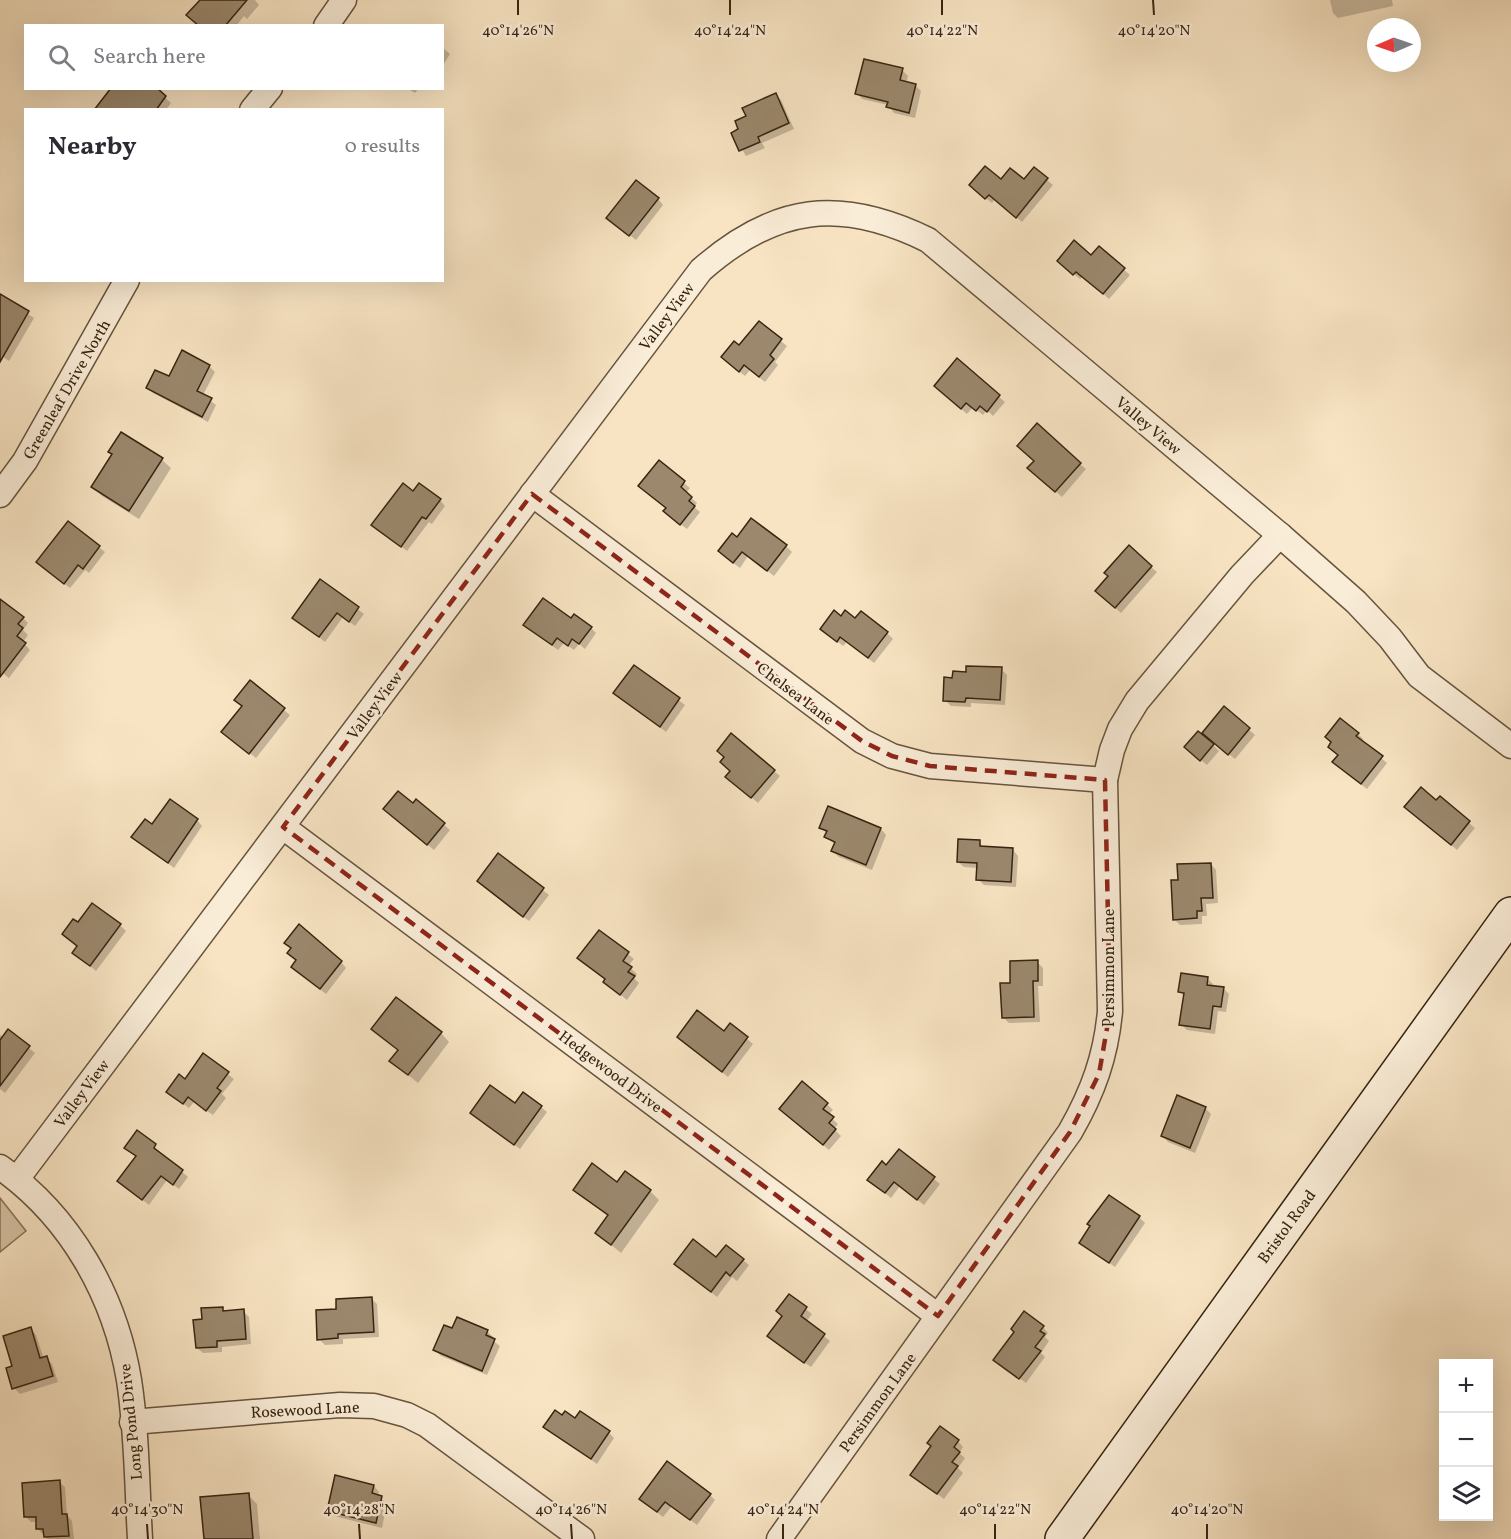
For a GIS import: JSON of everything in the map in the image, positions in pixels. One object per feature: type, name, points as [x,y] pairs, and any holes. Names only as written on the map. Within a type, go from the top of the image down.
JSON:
[{"type":"main road","name":"Bristol Road","points":[[1062,1539],[1511,914]]},
{"type":"street","points":[[327,24],[344,0]]},
{"type":"street","points":[[254,108],[268,90]]},
{"type":"street","name":"Valley View","points":[[8,1173],[283,827],[701,270],[729,246],[759,229],[785,219],[821,213],[846,213],[894,224],[928,240],[1280,535],[1356,602],[1390,638],[1419,676],[1511,746]]},
{"type":"street","name":"Greenleaf Drive North","points":[[0,495],[26,461],[126,282]]},
{"type":"street","name":"Chelsea Lane","points":[[532,494],[862,741],[892,756],[930,766],[1106,780]]},
{"type":"street","name":"Persimmon Lane","points":[[779,1539],[1070,1132],[1087,1104],[1099,1074],[1107,1043],[1110,1011],[1106,780],[1112,750],[1120,729],[1137,700],[1242,575],[1280,535]]},
{"type":"street","name":"Hedgewood Drive","points":[[283,827],[938,1316]]},
{"type":"street","name":"Long Pond Drive","points":[[8,1173],[60,1224],[86,1259],[106,1298],[120,1339],[129,1382],[140,1539]]},
{"type":"street","name":"Rosewood Lane","points":[[132,1422],[340,1405],[374,1406],[406,1415],[439,1432],[582,1539]]},
{"type":"highlighted area","points":[[532,494],[862,741],[892,756],[930,766],[1105,780],[1110,1011],[1099,1074],[1070,1132],[938,1316],[283,827]]},
{"type":"shaded area","points":[[0,1198],[26,1231],[0,1252]]},
{"type":"building","points":[[200,0],[247,0],[227,24],[197,24],[186,15]]},
{"type":"building","points":[[864,59],[903,68],[900,80],[916,84],[909,113],[886,107],[888,102],[855,94]]},
{"type":"building","points":[[109,90],[159,90],[166,96],[157,108],[96,108]]},
{"type":"building","points":[[776,93],[789,123],[758,137],[760,142],[739,151],[731,133],[738,129],[735,121],[746,116],[742,108]]},
{"type":"building","points":[[985,166],[1001,179],[1010,168],[1024,179],[1034,167],[1048,178],[1016,218],[989,195],[985,199],[969,185]]},
{"type":"building","points":[[636,180],[659,198],[629,236],[606,218]]},
{"type":"building","points":[[1074,240],[1091,255],[1099,246],[1125,268],[1103,294],[1076,272],[1073,275],[1057,261]]},
{"type":"building","points":[[0,294],[29,311],[0,362]]},
{"type":"building","points":[[759,321],[782,339],[770,355],[774,359],[759,377],[744,365],[739,372],[721,357],[734,341],[739,345]]},
{"type":"building","points":[[182,350],[210,365],[197,391],[212,398],[202,417],[146,388],[155,370],[169,376]]},
{"type":"building","points":[[957,358],[1000,395],[987,412],[980,406],[976,411],[966,403],[961,409],[934,386]]},
{"type":"building","points":[[1037,423],[1081,463],[1055,492],[1027,468],[1034,461],[1017,446]]},
{"type":"building","points":[[121,432],[163,458],[129,511],[91,487],[112,454],[108,452]]},
{"type":"building","points":[[659,460],[685,481],[681,487],[692,497],[689,501],[695,506],[680,525],[663,511],[666,508],[638,486]]},
{"type":"building","points":[[403,483],[413,491],[419,483],[441,499],[426,519],[422,517],[401,547],[371,525]]},
{"type":"building","points":[[751,518],[787,545],[767,571],[742,552],[733,563],[718,551],[732,533],[737,537]]},
{"type":"building","points":[[68,521],[100,546],[83,569],[78,565],[64,584],[36,562]]},
{"type":"building","points":[[1129,545],[1152,566],[1115,608],[1095,591],[1108,576],[1104,573]]},
{"type":"building","points":[[320,579],[359,607],[349,622],[337,613],[319,637],[292,618]]},
{"type":"building","points":[[543,598],[571,618],[574,614],[592,627],[579,644],[572,639],[568,646],[557,638],[552,645],[523,625]]},
{"type":"building","points":[[0,599],[24,617],[18,624],[23,628],[17,636],[26,643],[0,677]]},
{"type":"building","points":[[834,610],[841,616],[845,610],[855,618],[861,611],[888,632],[868,658],[840,637],[837,642],[820,629]]},
{"type":"building","points":[[634,665],[680,698],[660,727],[613,693]]},
{"type":"building","points":[[966,666],[1002,667],[1000,700],[966,698],[965,702],[943,701],[944,677],[952,678],[953,671],[966,672]]},
{"type":"building","points":[[250,680],[285,708],[249,754],[221,732],[242,706],[234,700]]},
{"type":"building","points":[[1224,706],[1250,728],[1228,755],[1202,733]]},
{"type":"building","points":[[1340,718],[1359,733],[1356,736],[1383,756],[1361,784],[1332,762],[1338,755],[1328,747],[1331,742],[1325,737]]},
{"type":"building","points":[[1198,731],[1214,744],[1200,761],[1184,747]]},
{"type":"building","points":[[731,733],[775,770],[751,798],[725,777],[730,771],[720,762],[724,757],[717,751]]},
{"type":"building","points":[[1421,787],[1436,800],[1440,796],[1470,821],[1451,845],[1404,807]]},
{"type":"building","points":[[398,791],[413,803],[416,799],[445,823],[427,845],[383,809]]},
{"type":"building","points":[[170,799],[198,819],[168,863],[131,837],[145,819],[152,824]]},
{"type":"building","points":[[828,806],[881,828],[866,865],[831,851],[835,842],[824,837],[827,831],[819,828]]},
{"type":"building","points":[[958,839],[980,840],[980,846],[1013,848],[1011,882],[976,880],[977,863],[957,862]]},
{"type":"building","points":[[498,853],[544,888],[523,917],[477,881]]},
{"type":"building","points":[[1211,863],[1213,898],[1201,898],[1202,911],[1197,911],[1197,918],[1173,920],[1171,880],[1178,880],[1177,864]]},
{"type":"building","points":[[92,903],[121,924],[90,966],[72,953],[77,946],[62,934],[73,919],[78,922]]},
{"type":"building","points":[[299,924],[342,961],[320,989],[291,967],[296,960],[287,953],[291,948],[284,943]]},
{"type":"building","points":[[599,930],[629,952],[623,961],[632,967],[628,972],[635,976],[620,995],[603,982],[605,979],[577,958]]},
{"type":"building","points":[[1038,960],[1038,981],[1033,981],[1034,1017],[1002,1018],[1000,983],[1010,983],[1010,961]]},
{"type":"building","points":[[1181,973],[1208,977],[1207,985],[1224,987],[1221,1007],[1213,1006],[1210,1029],[1179,1025],[1184,993],[1178,992]]},
{"type":"building","points":[[396,997],[442,1032],[408,1075],[389,1061],[398,1050],[371,1029]]},
{"type":"building","points":[[697,1010],[724,1031],[730,1023],[748,1037],[722,1072],[677,1037]]},
{"type":"building","points":[[8,1029],[30,1046],[0,1086],[0,1040]]},
{"type":"building","points":[[203,1053],[229,1072],[217,1088],[221,1091],[206,1111],[188,1097],[183,1104],[166,1092],[179,1074],[185,1079]]},
{"type":"building","points":[[802,1081],[828,1103],[823,1109],[834,1117],[829,1123],[836,1129],[823,1145],[779,1109]]},
{"type":"building","points":[[490,1085],[515,1103],[523,1092],[542,1106],[514,1145],[470,1113]]},
{"type":"building","points":[[1177,1095],[1206,1107],[1190,1148],[1161,1136]]},
{"type":"building","points":[[137,1130],[156,1144],[154,1148],[183,1170],[173,1185],[161,1176],[142,1200],[117,1181],[136,1156],[124,1148]]},
{"type":"building","points":[[899,1149],[935,1177],[917,1200],[894,1182],[885,1193],[867,1180],[882,1161],[886,1165]]},
{"type":"building","points":[[592,1163],[617,1182],[625,1171],[651,1190],[611,1245],[595,1233],[608,1215],[573,1190]]},
{"type":"building","points":[[1109,1195],[1140,1216],[1109,1263],[1079,1243],[1090,1226],[1087,1224]]},
{"type":"building","points":[[693,1239],[716,1257],[726,1245],[744,1259],[730,1276],[726,1272],[711,1292],[674,1264]]},
{"type":"building","points":[[789,1294],[807,1307],[801,1316],[825,1334],[804,1363],[767,1336],[782,1316],[776,1311]]},
{"type":"building","points":[[372,1297],[374,1332],[338,1334],[338,1338],[317,1340],[316,1310],[336,1309],[336,1299]]},
{"type":"building","points":[[223,1307],[223,1311],[244,1309],[246,1339],[217,1341],[217,1347],[196,1348],[193,1320],[202,1319],[201,1308]]},
{"type":"building","points":[[1024,1311],[1044,1326],[1040,1331],[1045,1334],[1035,1347],[1041,1351],[1019,1379],[993,1360],[1014,1332],[1011,1329]]},
{"type":"building","points":[[457,1317],[488,1330],[486,1335],[495,1339],[482,1371],[433,1350],[444,1325],[452,1328]]},
{"type":"building","points":[[31,1327],[40,1358],[47,1356],[53,1376],[12,1389],[6,1368],[12,1366],[3,1336]]},
{"type":"building","points":[[555,1410],[562,1415],[565,1411],[575,1418],[580,1411],[610,1431],[591,1459],[543,1427]]},
{"type":"building","points":[[940,1426],[959,1440],[954,1447],[960,1452],[952,1462],[958,1466],[937,1494],[910,1475],[931,1446],[927,1443]]},
{"type":"building","points":[[667,1461],[711,1494],[690,1520],[665,1502],[657,1512],[639,1499]]},
{"type":"building","points":[[335,1475],[374,1485],[372,1493],[382,1496],[376,1523],[327,1511]]},
{"type":"building","points":[[60,1480],[62,1514],[67,1514],[69,1536],[44,1537],[43,1529],[36,1529],[36,1517],[24,1517],[22,1483]]},
{"type":"building","points":[[249,1493],[253,1539],[204,1539],[200,1497]]}]
